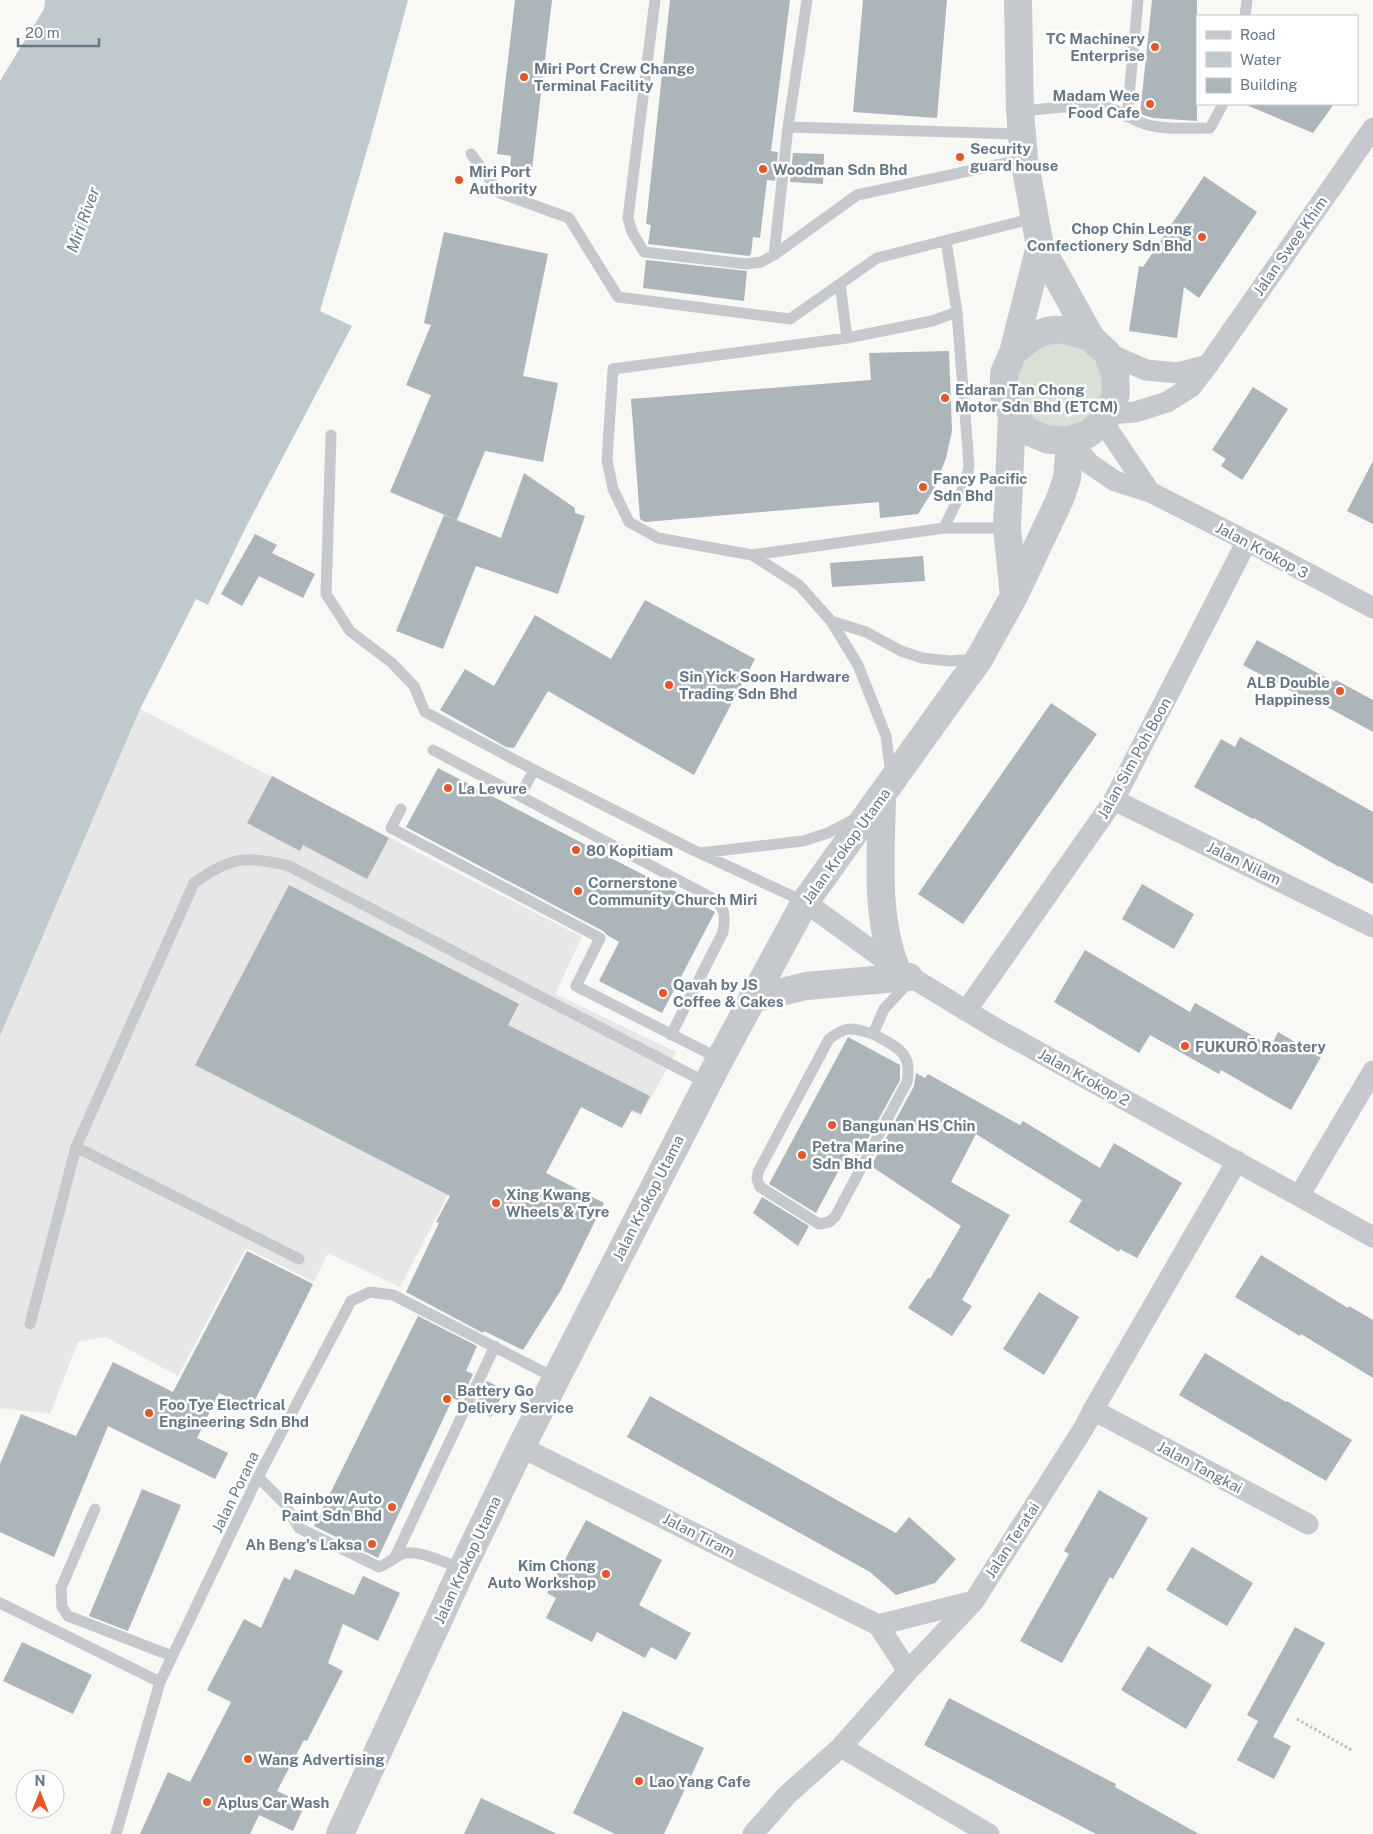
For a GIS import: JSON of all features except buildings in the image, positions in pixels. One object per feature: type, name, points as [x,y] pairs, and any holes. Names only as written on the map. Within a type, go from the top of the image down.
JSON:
[{"type":"street","points":[[1018,0],[1022,135],[1040,246],[1115,373],[1116,394],[1106,418],[1088,434],[1070,440],[1048,440],[1027,431],[1012,415],[1004,395],[1004,373],[1013,353],[1040,246]]},
{"type":"street","name":"Jalan Swee Khim","points":[[1106,418],[1135,412],[1167,402],[1191,387],[1373,128]]},
{"type":"street","points":[[1013,353],[1029,338],[1049,330],[1071,330],[1146,370],[1178,373],[1208,365]]},
{"type":"street","points":[[1012,415],[1007,528],[1014,596]]},
{"type":"street","name":"Jalan Krokop 3","points":[[1106,418],[1150,492]]},
{"type":"street","name":"Jalan Krokop 3","points":[[1070,440],[1090,464],[1115,481],[1150,492],[1373,608]]},
{"type":"street","name":"Jalan Krokop Utama","points":[[340,1834],[462,1569],[521,1447],[707,1083],[805,902],[979,659],[1014,596],[1060,499],[1067,478],[1070,440]]},
{"type":"street","name":"Jalan Sim Poh Boon","points":[[966,1011],[1114,800],[1247,541]]},
{"type":"street","points":[[752,998],[806,986],[906,975],[889,951],[881,884],[882,796]]},
{"type":"street","name":"Jalan Nilam","points":[[1114,800],[1373,927]]},
{"type":"street","name":"Jalan Krokop 2","points":[[805,902],[906,975],[966,1011],[1373,1237]]},
{"type":"street","points":[[1299,1196],[1373,1071]]},
{"type":"street","name":"Jalan Teratai","points":[[753,1834],[787,1795],[841,1747],[908,1671],[974,1601],[1085,1426],[1238,1161]]},
{"type":"street","name":"Jalan Tangkai","points":[[1093,1410],[1308,1524]]},
{"type":"street","name":"Jalan Tiram","points":[[521,1447],[878,1625]]},
{"type":"street","points":[[908,1671],[878,1625],[974,1601]]},
{"type":"street","points":[[841,1747],[989,1834]]},
{"type":"lane","points":[[655,0],[628,218],[632,232],[644,252],[746,264],[761,262],[774,255],[857,195],[1022,135],[1069,107],[1110,108],[1148,125],[1210,128],[1222,105]]},
{"type":"lane","points":[[774,255],[788,127],[807,0]]},
{"type":"lane","points":[[1127,117],[1138,0]]},
{"type":"lane","points":[[1245,15],[1247,0]]},
{"type":"lane","points":[[788,127],[1022,135]]},
{"type":"lane","points":[[471,154],[500,193],[569,218],[618,297],[790,319],[877,258],[1034,218]]},
{"type":"lane","points":[[944,528],[966,482],[969,465],[956,312],[946,241]]},
{"type":"lane","points":[[840,284],[847,338]]},
{"type":"lane","points":[[956,312],[932,321],[847,338],[613,370],[608,460],[613,489],[629,522],[658,538],[752,555],[944,528],[1007,528]]},
{"type":"lane","points":[[331,435],[326,594],[350,631],[392,663],[414,686],[425,712],[534,770],[699,853],[805,902]]},
{"type":"lane","points":[[699,853],[803,841],[828,834],[882,796],[886,736],[858,665],[831,621],[798,585],[752,555]]},
{"type":"lane","points":[[831,621],[866,632],[901,651],[922,658],[950,661],[979,659]]},
{"type":"lane","points":[[433,750],[716,900],[724,908],[723,932],[672,1035]]},
{"type":"lane","points":[[520,796],[534,770]]},
{"type":"lane","points":[[401,809],[391,828],[600,938],[576,986],[720,1059]]},
{"type":"lane","points":[[30,1324],[76,1147],[194,883],[213,870],[237,859],[264,859],[289,866],[707,1083]]},
{"type":"lane","points":[[872,1034],[884,1009],[906,975]]},
{"type":"lane","points":[[852,1028],[872,1034],[902,1050],[908,1059],[908,1082],[835,1217],[829,1222],[819,1224],[760,1187],[757,1179],[758,1172],[829,1039],[840,1030],[852,1028]]},
{"type":"lane","points":[[76,1147],[299,1258]]},
{"type":"lane","name":"Jalan Porana","points":[[116,1834],[160,1682],[258,1477],[350,1301],[370,1292],[393,1295],[557,1379]]},
{"type":"lane","points":[[394,1559],[495,1346]]},
{"type":"lane","points":[[258,1477],[284,1503],[299,1528],[379,1567],[386,1565],[403,1553],[413,1552],[462,1569]]},
{"type":"lane","points":[[96,1509],[61,1588],[62,1607],[68,1616],[172,1656]]},
{"type":"lane","points":[[0,1604],[160,1682]]},
{"type":"path","points":[[1297,1719],[1353,1751]]},
{"type":"shaded area","points":[[1060,343],[1076,346],[1084,350],[1096,362],[1100,370],[1103,386],[1100,402],[1096,410],[1084,422],[1076,426],[1060,429],[1044,426],[1036,422],[1024,410],[1020,402],[1017,386],[1020,370],[1024,362],[1036,350],[1044,346]]},
{"type":"shaded area","points":[[140,709],[582,937],[555,994],[676,1052],[641,1116],[521,1055],[400,1287],[328,1253],[314,1282],[246,1248],[178,1376],[106,1337],[78,1342],[50,1414],[0,1408],[0,1036]]},
{"type":"water","name":"Miri River","points":[[45,0],[408,0],[372,133],[320,311],[352,326],[247,525],[208,605],[196,599],[140,709],[0,1036],[0,81],[44,9]]},
{"type":"place","name":"TC Machinery Enterprise","points":[[1155,47]]},
{"type":"place","name":"Miri Port Crew Change Terminal Facility","points":[[524,77]]},
{"type":"place","name":"Madam Wee Food Cafe","points":[[1150,104]]},
{"type":"place","name":"Security guard house","points":[[960,157]]},
{"type":"place","name":"Woodman Sdn Bhd","points":[[763,169]]},
{"type":"place","name":"Miri Port Authority","points":[[459,180]]},
{"type":"place","name":"Chop Chin Leong Confectionery Sdn Bhd","points":[[1202,237]]},
{"type":"place","name":"Edaran Tan Chong Motor Sdn Bhd (ETCM)","points":[[945,398]]},
{"type":"place","name":"Fancy Pacific Sdn Bhd","points":[[923,487]]},
{"type":"place","name":"Sin Yick Soon Hardware Trading Sdn Bhd","points":[[669,685]]},
{"type":"place","name":"ALB Double Happiness","points":[[1340,691]]},
{"type":"place","name":"La Levure","points":[[448,788]]},
{"type":"place","name":"80 Kopitiam","points":[[576,850]]},
{"type":"place","name":"Cornerstone Community Church Miri","points":[[578,891]]},
{"type":"place","name":"Qavah by JS Coffee & Cakes","points":[[663,993]]},
{"type":"place","name":"FUKURŌ Roastery","points":[[1185,1046]]},
{"type":"place","name":"Bangunan HS Chin","points":[[832,1125]]},
{"type":"place","name":"Petra Marine Sdn Bhd","points":[[802,1155]]},
{"type":"place","name":"Xing Kwang Wheels & Tyre","points":[[496,1203]]},
{"type":"place","name":"Battery Go Delivery Service","points":[[447,1399]]},
{"type":"place","name":"Foo Tye Electrical Engineering Sdn Bhd","points":[[149,1413]]},
{"type":"place","name":"Rainbow Auto Paint Sdn Bhd","points":[[392,1507]]},
{"type":"place","name":"Ah Beng's Laksa","points":[[372,1544]]},
{"type":"place","name":"Kim Chong Auto Workshop","points":[[606,1574]]},
{"type":"place","name":"Wang Advertising","points":[[248,1759]]},
{"type":"place","name":"Lao Yang Cafe","points":[[639,1781]]},
{"type":"place","name":"Aplus Car Wash","points":[[207,1802]]}]
